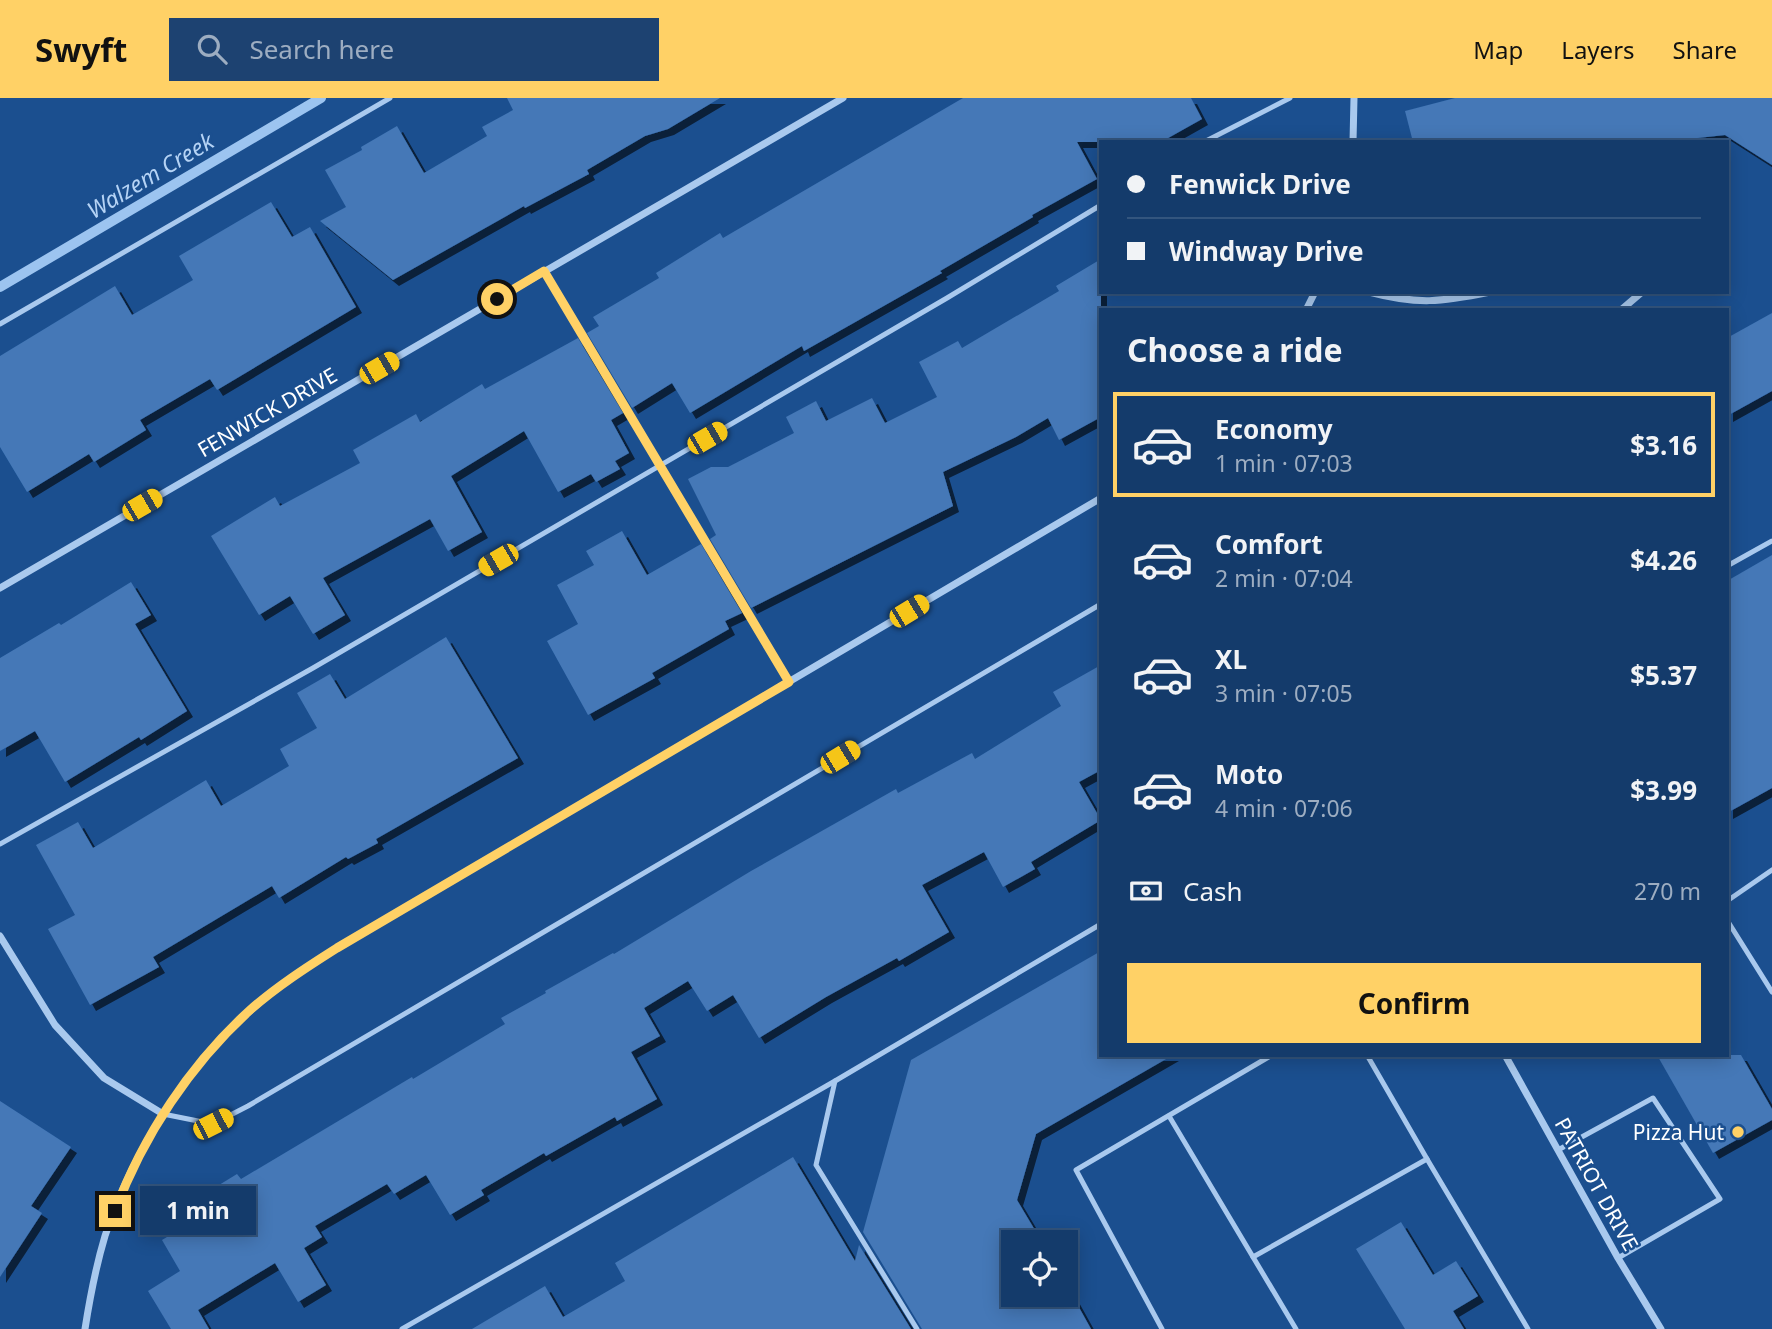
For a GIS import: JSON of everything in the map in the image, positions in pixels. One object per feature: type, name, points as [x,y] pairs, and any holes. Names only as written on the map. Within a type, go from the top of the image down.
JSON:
[{"type":"street","name":"FENWICK DRIVE","points":[[0,588],[843,98]]},
{"type":"street","points":[[1353,140],[1354,98]]},
{"type":"street","points":[[1375,294],[1406,305],[1480,294]]},
{"type":"street","points":[[1623,308],[1640,294]]},
{"type":"street","points":[[85,1329],[105,1236],[124,1186],[163,1114],[179,1091],[212,1048],[250,1010],[292,977],[337,948],[1099,499]]},
{"type":"street","points":[[0,936],[55,1025],[104,1078],[163,1114]]},
{"type":"street","name":"PATRIOT DRIVE","points":[[1506,1057],[1618,1258],[1661,1329]]},
{"type":"lane","points":[[0,324],[390,98]]},
{"type":"lane","points":[[1208,140],[1290,98]]},
{"type":"lane","points":[[0,844],[313,668],[947,298],[1099,206]]},
{"type":"lane","points":[[544,271],[789,682]]},
{"type":"lane","points":[[1729,565],[1772,541]]},
{"type":"lane","points":[[163,1114],[213,1124],[248,1106],[1099,605]]},
{"type":"lane","points":[[1729,900],[1772,870]]},
{"type":"lane","points":[[1729,923],[1772,992]]},
{"type":"lane","points":[[402,1329],[835,1081],[1099,925]]},
{"type":"lane","points":[[1162,1329],[1076,1170],[1269,1057]]},
{"type":"lane","points":[[1368,1057],[1528,1329]]},
{"type":"lane","points":[[835,1081],[816,1165],[917,1329]]},
{"type":"lane","points":[[1558,1150],[1653,1098],[1720,1199],[1618,1258]]},
{"type":"lane","points":[[1168,1116],[1296,1329]]},
{"type":"lane","points":[[1253,1257],[1427,1159]]},
{"type":"building","points":[[507,98],[720,98],[668,129],[645,136],[587,170],[589,174],[525,208],[524,206],[393,280],[320,221],[346,207],[325,170],[362,150],[361,147],[397,126],[424,173],[487,136],[482,127],[513,110]]},
{"type":"building","points":[[963,98],[1191,98],[1202,119],[1165,140],[1077,142],[1097,179],[1032,215],[1033,217],[940,271],[942,273],[804,351],[802,346],[690,413],[672,383],[632,408],[587,333],[599,326],[593,317],[659,278],[656,273],[720,233],[723,238]]},
{"type":"building","points":[[1455,98],[1772,98],[1772,165],[1725,135],[1679,140],[1412,140],[1405,111]]},
{"type":"building","points":[[271,202],[292,237],[310,227],[356,307],[217,390],[210,379],[140,420],[146,430],[94,462],[89,454],[27,492],[0,447],[0,356],[115,286],[132,315],[193,280],[179,256]]},
{"type":"building","points":[[1099,260],[1099,418],[1059,440],[1048,418],[1016,437],[943,472],[953,506],[751,608],[710,539],[716,535],[688,479],[711,467],[728,467],[794,433],[786,417],[816,401],[826,421],[872,398],[885,423],[937,397],[919,362],[958,341],[962,348],[1059,291],[1056,286]]},
{"type":"building","points":[[1772,313],[1772,391],[1729,415],[1729,337]]},
{"type":"building","points":[[578,338],[623,413],[611,420],[629,453],[615,461],[620,469],[596,482],[591,474],[558,492],[524,431],[451,476],[482,532],[448,551],[430,519],[323,578],[345,615],[313,634],[290,596],[259,615],[211,536],[275,497],[280,506],[360,463],[353,450],[416,414],[420,422],[482,384],[485,389]]},
{"type":"building","points":[[622,531],[647,575],[701,544],[742,613],[725,621],[729,629],[652,673],[655,678],[588,715],[547,641],[578,624],[557,585],[594,565],[586,551]]},
{"type":"building","points":[[1772,555],[1772,788],[1729,812],[1729,580]]},
{"type":"building","points":[[131,582],[151,615],[135,624],[187,711],[65,782],[35,731],[0,751],[0,658]]},
{"type":"building","points":[[446,637],[518,758],[376,839],[378,843],[348,859],[346,857],[279,898],[272,886],[153,957],[159,967],[90,1005],[48,929],[75,915],[36,845],[78,822],[93,848],[206,780],[221,806],[289,766],[280,749],[317,728],[297,693],[330,674],[345,699]]},
{"type":"building","points":[[1099,666],[1099,771],[1079,782],[1099,817],[1099,821],[1031,862],[1035,869],[1003,887],[984,852],[922,885],[949,932],[899,961],[897,958],[826,997],[759,1038],[733,995],[707,1011],[688,981],[644,1008],[660,1036],[631,1052],[657,1099],[617,1121],[615,1117],[546,1156],[544,1153],[481,1190],[484,1195],[450,1215],[426,1175],[394,1194],[387,1184],[315,1226],[322,1237],[304,1248],[326,1285],[298,1302],[275,1263],[198,1310],[209,1329],[171,1329],[148,1291],[180,1271],[162,1240],[215,1208],[206,1193],[237,1174],[241,1179],[412,1077],[413,1079],[505,1024],[501,1018],[546,993],[545,991],[614,954],[751,871],[896,789],[898,793],[972,753],[975,759],[1061,706],[1053,692]]},
{"type":"building","points":[[1099,952],[1099,1057],[1170,1057],[1036,1134],[1017,1200],[1035,1230],[1001,1230],[1001,1307],[1078,1306],[1091,1329],[922,1329],[863,1232],[911,1060]]},
{"type":"building","points":[[1741,1055],[1772,1109],[1772,1120],[1713,1153],[1658,1057]]},
{"type":"building","points":[[0,1101],[71,1147],[31,1206],[42,1213],[0,1277]]},
{"type":"building","points":[[793,1157],[855,1261],[859,1245],[911,1329],[472,1329],[545,1286],[563,1317],[625,1281],[615,1263]]},
{"type":"building","points":[[1401,1222],[1433,1275],[1456,1261],[1478,1296],[1453,1311],[1464,1329],[1405,1329],[1356,1249]]},
{"type":"waterway","name":"Walzem Creek","points":[[0,287],[321,98]]},
{"type":"place","name":"Pizza Hut","points":[[1738,1132]]},
{"type":"route","points":[[115,1211],[124,1186],[163,1114],[179,1091],[212,1048],[250,1010],[292,977],[789,682],[544,271],[497,299]]}]
